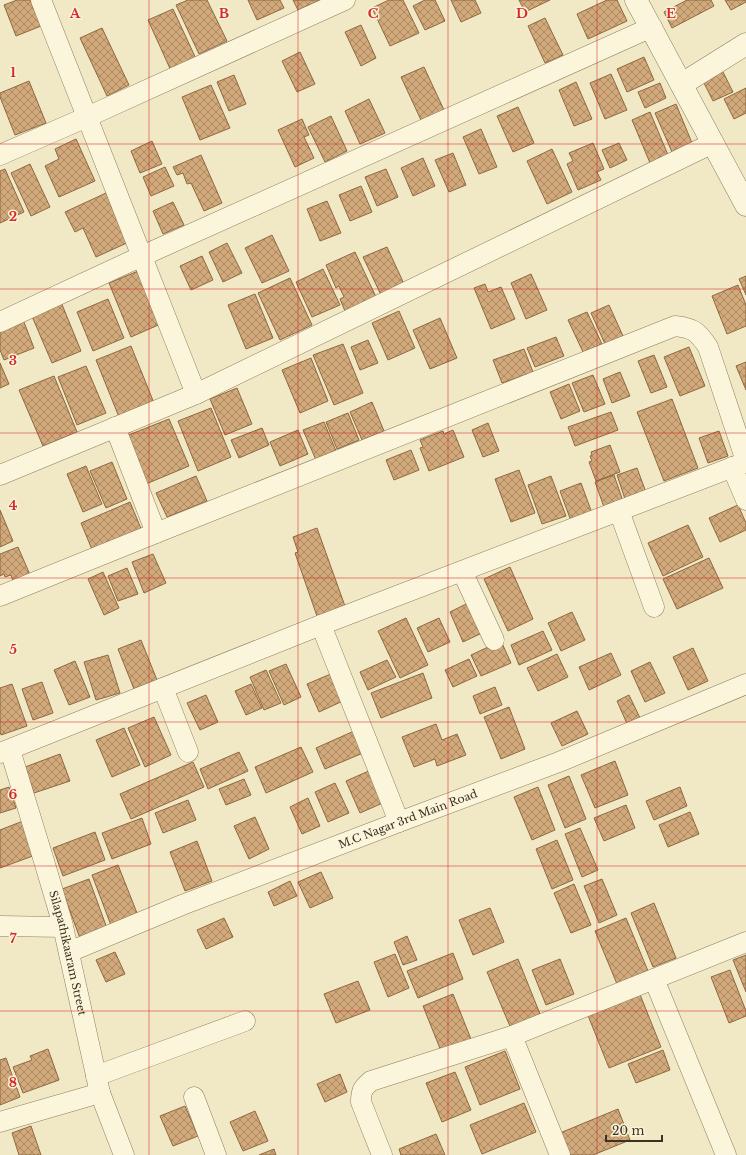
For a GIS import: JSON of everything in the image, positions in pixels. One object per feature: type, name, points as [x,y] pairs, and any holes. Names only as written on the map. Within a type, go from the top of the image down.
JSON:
[{"type":"street","points":[[41,0],[196,394]]},
{"type":"street","points":[[0,155],[345,0]]},
{"type":"street","points":[[636,0],[652,27],[746,205]]},
{"type":"street","points":[[0,322],[142,256],[652,27]]},
{"type":"street","points":[[682,84],[746,44]]},
{"type":"street","points":[[0,475],[196,394],[713,143]]},
{"type":"street","points":[[0,596],[675,326],[687,327],[700,334],[708,347],[741,463],[746,500]]},
{"type":"street","points":[[115,427],[156,533]]},
{"type":"street","points":[[5,752],[321,625],[741,463]]},
{"type":"street","points":[[618,511],[654,607]]},
{"type":"street","points":[[462,571],[494,640]]},
{"type":"street","points":[[321,625],[399,822]]},
{"type":"street","name":"M.C Nagar 3rd Main Road","points":[[69,952],[182,905],[558,762],[746,684]]},
{"type":"street","points":[[163,688],[188,752]]},
{"type":"street","name":"Silapathikaaram Street","points":[[5,752],[44,861],[63,927],[98,1085],[124,1155]]},
{"type":"street","points":[[0,926],[63,927]]},
{"type":"street","points":[[382,1155],[361,1102],[361,1094],[364,1087],[371,1081],[512,1036],[746,942]]},
{"type":"street","points":[[654,979],[726,1155]]},
{"type":"street","points":[[0,1122],[98,1085],[245,1021]]},
{"type":"street","points":[[512,1036],[560,1155]]},
{"type":"street","points":[[194,1098],[216,1155]]},
{"type":"building","points":[[17,0],[30,0],[41,26],[16,36],[4,5]]},
{"type":"building","points":[[188,0],[207,0],[227,41],[199,54],[176,5]]},
{"type":"building","points":[[248,0],[280,0],[284,8],[257,20]]},
{"type":"building","points":[[293,0],[320,0],[298,10]]},
{"type":"building","points":[[389,0],[403,0],[419,33],[390,46],[372,8]]},
{"type":"building","points":[[425,0],[435,0],[445,21],[425,30],[413,6]]},
{"type":"building","points":[[451,0],[475,0],[481,13],[461,22]]},
{"type":"building","points":[[519,0],[550,0],[525,12]]},
{"type":"building","points":[[607,0],[617,0],[627,21],[588,39],[577,14]]},
{"type":"building","points":[[687,0],[711,0],[714,6],[672,28],[664,12]]},
{"type":"building","points":[[725,0],[746,0],[746,2],[731,10]]},
{"type":"building","points":[[173,9],[197,61],[172,73],[148,20]]},
{"type":"building","points":[[545,18],[563,55],[545,63],[528,26]]},
{"type":"building","points":[[361,25],[376,58],[361,66],[345,32]]},
{"type":"building","points":[[102,28],[129,85],[107,96],[80,38]]},
{"type":"building","points":[[300,52],[315,84],[297,92],[282,61]]},
{"type":"building","points":[[644,57],[654,80],[627,92],[617,69]]},
{"type":"building","points":[[720,66],[733,92],[713,101],[700,75]]},
{"type":"building","points":[[424,67],[444,110],[421,120],[401,77]]},
{"type":"building","points":[[611,74],[627,110],[605,119],[590,83]]},
{"type":"building","points":[[234,75],[246,104],[229,111],[217,82]]},
{"type":"building","points":[[29,81],[46,123],[15,135],[0,97],[0,93]]},
{"type":"building","points":[[576,82],[592,119],[574,126],[559,90]]},
{"type":"building","points":[[660,83],[666,98],[645,108],[638,92]]},
{"type":"building","points":[[211,85],[230,128],[200,140],[182,97]]},
{"type":"building","points":[[746,88],[746,113],[734,119],[724,99]]},
{"type":"building","points":[[369,99],[385,133],[360,144],[345,111]]},
{"type":"building","points":[[676,104],[692,143],[672,152],[655,113]]},
{"type":"building","points":[[518,107],[534,143],[513,152],[497,116]]},
{"type":"building","points":[[650,112],[668,155],[650,163],[632,120]]},
{"type":"building","points":[[331,116],[347,151],[325,162],[308,127]]},
{"type":"building","points":[[302,119],[309,135],[304,137],[314,158],[295,167],[278,130]]},
{"type":"building","points":[[481,129],[497,167],[479,174],[463,137]]},
{"type":"building","points":[[76,139],[95,181],[59,197],[45,166],[59,159],[55,149]]},
{"type":"building","points":[[152,141],[162,164],[140,173],[131,151]]},
{"type":"building","points":[[593,143],[604,169],[597,172],[601,180],[578,190],[567,164],[573,161],[569,153]]},
{"type":"building","points":[[619,143],[627,160],[610,168],[602,150]]},
{"type":"building","points":[[552,149],[572,192],[547,204],[527,161]]},
{"type":"building","points":[[453,153],[466,185],[449,192],[435,160]]},
{"type":"building","points":[[201,155],[222,203],[204,211],[191,183],[187,184],[183,173],[177,175],[173,167]]},
{"type":"building","points":[[423,158],[435,186],[413,196],[401,168]]},
{"type":"building","points":[[30,164],[50,207],[31,216],[11,173]]},
{"type":"building","points":[[165,167],[174,186],[151,196],[143,177]]},
{"type":"building","points":[[5,169],[24,212],[0,223],[0,171]]},
{"type":"building","points":[[386,169],[398,197],[377,206],[365,177]]},
{"type":"building","points":[[361,186],[372,212],[350,221],[339,195]]},
{"type":"building","points":[[106,193],[129,242],[96,257],[83,228],[75,232],[65,212]]},
{"type":"building","points":[[327,201],[341,233],[320,241],[307,209]]},
{"type":"building","points":[[173,202],[184,225],[163,234],[153,211]]},
{"type":"building","points":[[272,235],[289,271],[262,283],[245,248]]},
{"type":"building","points":[[227,243],[242,273],[223,282],[209,252]]},
{"type":"building","points":[[387,247],[405,286],[382,297],[363,257]]},
{"type":"building","points":[[355,252],[376,297],[345,311],[340,299],[344,297],[339,286],[336,288],[326,265]]},
{"type":"building","points":[[202,256],[213,280],[191,290],[180,266]]},
{"type":"building","points":[[143,269],[165,322],[131,337],[109,283]]},
{"type":"building","points":[[323,269],[340,305],[312,317],[296,282]]},
{"type":"building","points":[[531,274],[547,310],[526,319],[511,283]]},
{"type":"building","points":[[746,276],[746,295],[739,279]]},
{"type":"building","points":[[290,278],[312,325],[280,340],[258,293]]},
{"type":"building","points":[[485,284],[488,292],[501,287],[515,319],[491,329],[474,288]]},
{"type":"building","points":[[738,285],[746,305],[746,326],[727,334],[712,296]]},
{"type":"building","points":[[255,294],[273,338],[246,349],[228,305]]},
{"type":"building","points":[[108,299],[124,338],[93,351],[77,312]]},
{"type":"building","points":[[61,302],[81,351],[52,363],[31,314]]},
{"type":"building","points":[[609,305],[623,336],[605,344],[591,313]]},
{"type":"building","points":[[399,311],[415,348],[388,360],[372,323]]},
{"type":"building","points":[[587,312],[602,344],[583,352],[568,320]]},
{"type":"building","points":[[22,317],[34,348],[4,360],[0,350],[0,326]]},
{"type":"building","points":[[440,318],[457,358],[430,369],[413,330]]},
{"type":"building","points":[[556,337],[564,356],[535,367],[527,348]]},
{"type":"building","points":[[368,340],[378,363],[360,370],[351,347]]},
{"type":"building","points":[[343,344],[363,393],[334,405],[313,355]]},
{"type":"building","points":[[131,346],[154,403],[119,417],[96,360]]},
{"type":"building","points":[[689,347],[705,386],[680,396],[664,357]]},
{"type":"building","points":[[524,349],[533,372],[502,383],[493,360]]},
{"type":"building","points":[[654,355],[667,387],[651,393],[638,361]]},
{"type":"building","points":[[311,358],[328,401],[300,413],[282,370]]},
{"type":"building","points":[[746,362],[746,390],[736,366]]},
{"type":"building","points":[[0,363],[9,384],[0,388]]},
{"type":"building","points":[[86,366],[106,413],[77,425],[58,377]]},
{"type":"building","points":[[620,372],[630,396],[612,403],[603,379]]},
{"type":"building","points":[[593,375],[605,404],[584,412],[572,383]]},
{"type":"building","points":[[54,376],[77,432],[43,446],[19,390]]},
{"type":"building","points":[[569,384],[580,411],[561,419],[550,392]]},
{"type":"building","points":[[237,388],[252,424],[225,435],[210,399]]},
{"type":"building","points":[[672,399],[698,468],[664,481],[637,412]]},
{"type":"building","points":[[372,402],[384,431],[362,440],[350,412]]},
{"type":"building","points":[[211,408],[231,457],[198,471],[178,421]]},
{"type":"building","points":[[611,412],[618,430],[575,446],[568,427]]},
{"type":"building","points":[[348,413],[359,440],[337,449],[326,422]]},
{"type":"building","points":[[169,419],[189,466],[146,484],[126,436]]},
{"type":"building","points":[[324,422],[336,451],[316,460],[303,430]]},
{"type":"building","points":[[488,423],[499,451],[483,457],[472,430]]},
{"type":"building","points":[[262,428],[269,445],[239,458],[231,440]]},
{"type":"building","points":[[298,430],[308,454],[280,466],[270,442]]},
{"type":"building","points":[[453,430],[464,457],[429,471],[420,448],[423,447],[420,440],[443,431],[444,434]]},
{"type":"building","points":[[719,431],[728,456],[708,463],[699,438]]},
{"type":"building","points":[[610,445],[620,472],[596,481],[589,462],[592,461],[590,456],[592,455],[591,452]]},
{"type":"building","points":[[411,450],[419,470],[394,480],[386,460]]},
{"type":"building","points":[[112,462],[127,499],[106,508],[90,471]]},
{"type":"building","points":[[86,466],[102,504],[83,512],[67,474]]},
{"type":"building","points":[[637,468],[647,495],[626,502],[617,475]]},
{"type":"building","points":[[519,470],[535,513],[511,522],[495,479]]},
{"type":"building","points":[[614,475],[623,501],[604,507],[595,482]]},
{"type":"building","points":[[196,476],[207,501],[167,517],[156,493]]},
{"type":"building","points":[[551,476],[566,516],[542,524],[528,485]]},
{"type":"building","points":[[581,483],[592,513],[571,521],[560,491]]},
{"type":"building","points":[[130,502],[142,531],[93,552],[81,523]]},
{"type":"building","points":[[738,505],[746,523],[746,530],[720,542],[709,518]]},
{"type":"building","points":[[0,510],[13,541],[0,547]]},
{"type":"building","points":[[688,525],[703,557],[663,576],[648,543]]},
{"type":"building","points":[[317,528],[346,609],[318,619],[295,553],[298,552],[293,537]]},
{"type":"building","points":[[18,547],[31,577],[14,584],[11,575],[5,577],[4,574],[0,576],[0,554]]},
{"type":"building","points":[[153,554],[166,583],[144,593],[132,562]]},
{"type":"building","points":[[709,558],[723,588],[677,609],[663,579]]},
{"type":"building","points":[[510,567],[533,619],[508,631],[484,579]]},
{"type":"building","points":[[127,568],[138,594],[118,601],[108,576]]},
{"type":"building","points":[[103,572],[119,608],[104,615],[88,579]]},
{"type":"building","points":[[468,603],[482,633],[463,642],[450,612]]},
{"type":"building","points":[[572,612],[585,640],[561,651],[548,623]]},
{"type":"building","points":[[406,618],[428,665],[400,678],[378,631]]},
{"type":"building","points":[[439,618],[450,642],[428,652],[417,628]]},
{"type":"building","points":[[543,631],[552,650],[519,665],[511,645]]},
{"type":"building","points":[[141,640],[157,680],[134,689],[118,649]]},
{"type":"building","points":[[501,641],[511,663],[481,676],[471,655]]},
{"type":"building","points":[[693,648],[708,681],[688,690],[673,657]]},
{"type":"building","points":[[611,653],[621,675],[589,690],[579,667]]},
{"type":"building","points":[[557,654],[568,677],[538,691],[527,668]]},
{"type":"building","points":[[108,655],[120,693],[96,700],[84,662]]},
{"type":"building","points":[[469,659],[477,676],[453,687],[445,670]]},
{"type":"building","points":[[387,660],[396,677],[368,690],[360,672]]},
{"type":"building","points":[[75,661],[90,697],[69,705],[54,670]]},
{"type":"building","points":[[650,662],[665,693],[645,702],[631,671]]},
{"type":"building","points":[[286,664],[301,697],[284,705],[269,671]]},
{"type":"building","points":[[266,670],[281,703],[264,710],[250,677]]},
{"type":"building","points":[[333,673],[345,700],[319,712],[307,684]]},
{"type":"building","points":[[423,673],[432,698],[381,718],[371,693]]},
{"type":"building","points":[[42,682],[53,713],[33,720],[22,689]]},
{"type":"building","points":[[12,684],[27,726],[1,735],[0,688]]},
{"type":"building","points":[[251,684],[262,708],[246,715],[235,691]]},
{"type":"building","points":[[495,687],[502,705],[480,714],[473,696]]},
{"type":"building","points":[[206,695],[218,722],[200,730],[187,703]]},
{"type":"building","points":[[629,695],[641,720],[628,726],[617,701]]},
{"type":"building","points":[[509,707],[525,749],[501,759],[484,717]]},
{"type":"building","points":[[577,711],[588,734],[562,746],[551,723]]},
{"type":"building","points":[[154,717],[171,755],[145,767],[128,728]]},
{"type":"building","points":[[436,724],[442,740],[457,734],[466,755],[437,766],[435,759],[414,767],[402,737]]},
{"type":"building","points":[[124,728],[140,765],[112,777],[96,740]]},
{"type":"building","points":[[354,731],[363,753],[325,769],[316,748]]},
{"type":"building","points":[[301,747],[313,772],[266,793],[255,767]]},
{"type":"building","points":[[239,752],[248,771],[208,789],[200,769]]},
{"type":"building","points":[[60,754],[70,781],[34,793],[25,767]]},
{"type":"building","points":[[615,761],[628,795],[595,808],[581,775]]},
{"type":"building","points":[[193,762],[204,787],[131,819],[120,794]]},
{"type":"building","points":[[371,770],[385,802],[360,813],[346,781]]},
{"type":"building","points":[[569,776],[586,819],[565,828],[548,785]]},
{"type":"building","points":[[244,779],[251,795],[226,805],[219,789]]},
{"type":"building","points":[[335,783],[349,813],[328,822],[315,792]]},
{"type":"building","points":[[9,787],[16,808],[0,813],[0,790]]},
{"type":"building","points":[[538,787],[555,830],[532,840],[514,797]]},
{"type":"building","points":[[680,787],[687,806],[654,820],[646,801]]},
{"type":"building","points":[[308,798],[320,826],[302,834],[290,807]]},
{"type":"building","points":[[188,800],[196,820],[163,833],[155,813]]},
{"type":"building","points":[[626,805],[635,828],[604,841],[594,818]]},
{"type":"building","points":[[690,812],[699,834],[668,847],[659,825]]},
{"type":"building","points":[[255,817],[269,849],[249,859],[234,826]]},
{"type":"building","points":[[142,818],[151,844],[112,859],[102,833]]},
{"type":"building","points":[[28,819],[41,853],[0,868],[0,830]]},
{"type":"building","points":[[580,828],[598,870],[582,877],[565,834]]},
{"type":"building","points":[[95,832],[105,860],[63,876],[53,848]]},
{"type":"building","points":[[557,840],[573,880],[552,889],[536,849]]},
{"type":"building","points":[[197,841],[212,881],[185,891],[170,852]]},
{"type":"building","points":[[118,865],[139,918],[112,928],[92,875]]},
{"type":"building","points":[[321,872],[333,898],[310,908],[298,882]]},
{"type":"building","points":[[89,879],[108,931],[81,941],[62,889]]},
{"type":"building","points":[[602,879],[617,915],[599,923],[584,886]]},
{"type":"building","points":[[290,881],[297,896],[274,906],[268,892]]},
{"type":"building","points":[[574,884],[591,925],[571,933],[554,893]]},
{"type":"building","points":[[654,903],[676,958],[653,967],[631,913]]},
{"type":"building","points":[[490,908],[504,942],[473,955],[459,920]]},
{"type":"building","points":[[224,918],[233,937],[206,949],[197,930]]},
{"type":"building","points":[[626,918],[648,971],[617,984],[595,931]]},
{"type":"building","points":[[407,936],[417,960],[403,965],[394,942]]},
{"type":"building","points":[[115,952],[125,974],[106,982],[96,960]]},
{"type":"building","points":[[453,953],[463,979],[418,998],[407,971]]},
{"type":"building","points":[[395,954],[409,988],[388,997],[374,962]]},
{"type":"building","points":[[746,955],[746,992],[733,960]]},
{"type":"building","points":[[518,959],[542,1019],[512,1031],[487,972]]},
{"type":"building","points":[[560,959],[574,994],[546,1005],[532,970]]},
{"type":"building","points":[[730,970],[746,1011],[746,1016],[729,1023],[711,977]]},
{"type":"building","points":[[358,981],[370,1010],[336,1023],[324,994]]},
{"type":"building","points":[[639,992],[661,1047],[609,1068],[587,1013]]},
{"type":"building","points":[[453,994],[471,1039],[441,1051],[423,1006]]},
{"type":"building","points":[[48,1049],[59,1080],[23,1093],[13,1067],[32,1060],[30,1056]]},
{"type":"building","points":[[663,1050],[670,1070],[636,1083],[628,1064]]},
{"type":"building","points":[[505,1051],[520,1089],[480,1105],[465,1067]]},
{"type":"building","points":[[6,1058],[20,1097],[0,1105],[0,1060]]},
{"type":"building","points":[[455,1072],[471,1110],[442,1122],[426,1083]]},
{"type":"building","points":[[340,1074],[347,1092],[325,1102],[317,1084]]},
{"type":"building","points":[[524,1103],[536,1132],[482,1154],[470,1125]]},
{"type":"building","points":[[185,1106],[198,1136],[173,1146],[160,1116]]},
{"type":"building","points":[[618,1109],[630,1140],[593,1155],[569,1155],[560,1133]]},
{"type":"building","points":[[255,1111],[268,1141],[243,1151],[230,1122]]},
{"type":"building","points":[[31,1126],[41,1155],[19,1155],[12,1133]]},
{"type":"building","points":[[436,1134],[445,1155],[401,1155],[399,1149]]},
{"type":"building","points":[[274,1149],[276,1155],[259,1155]]}]
